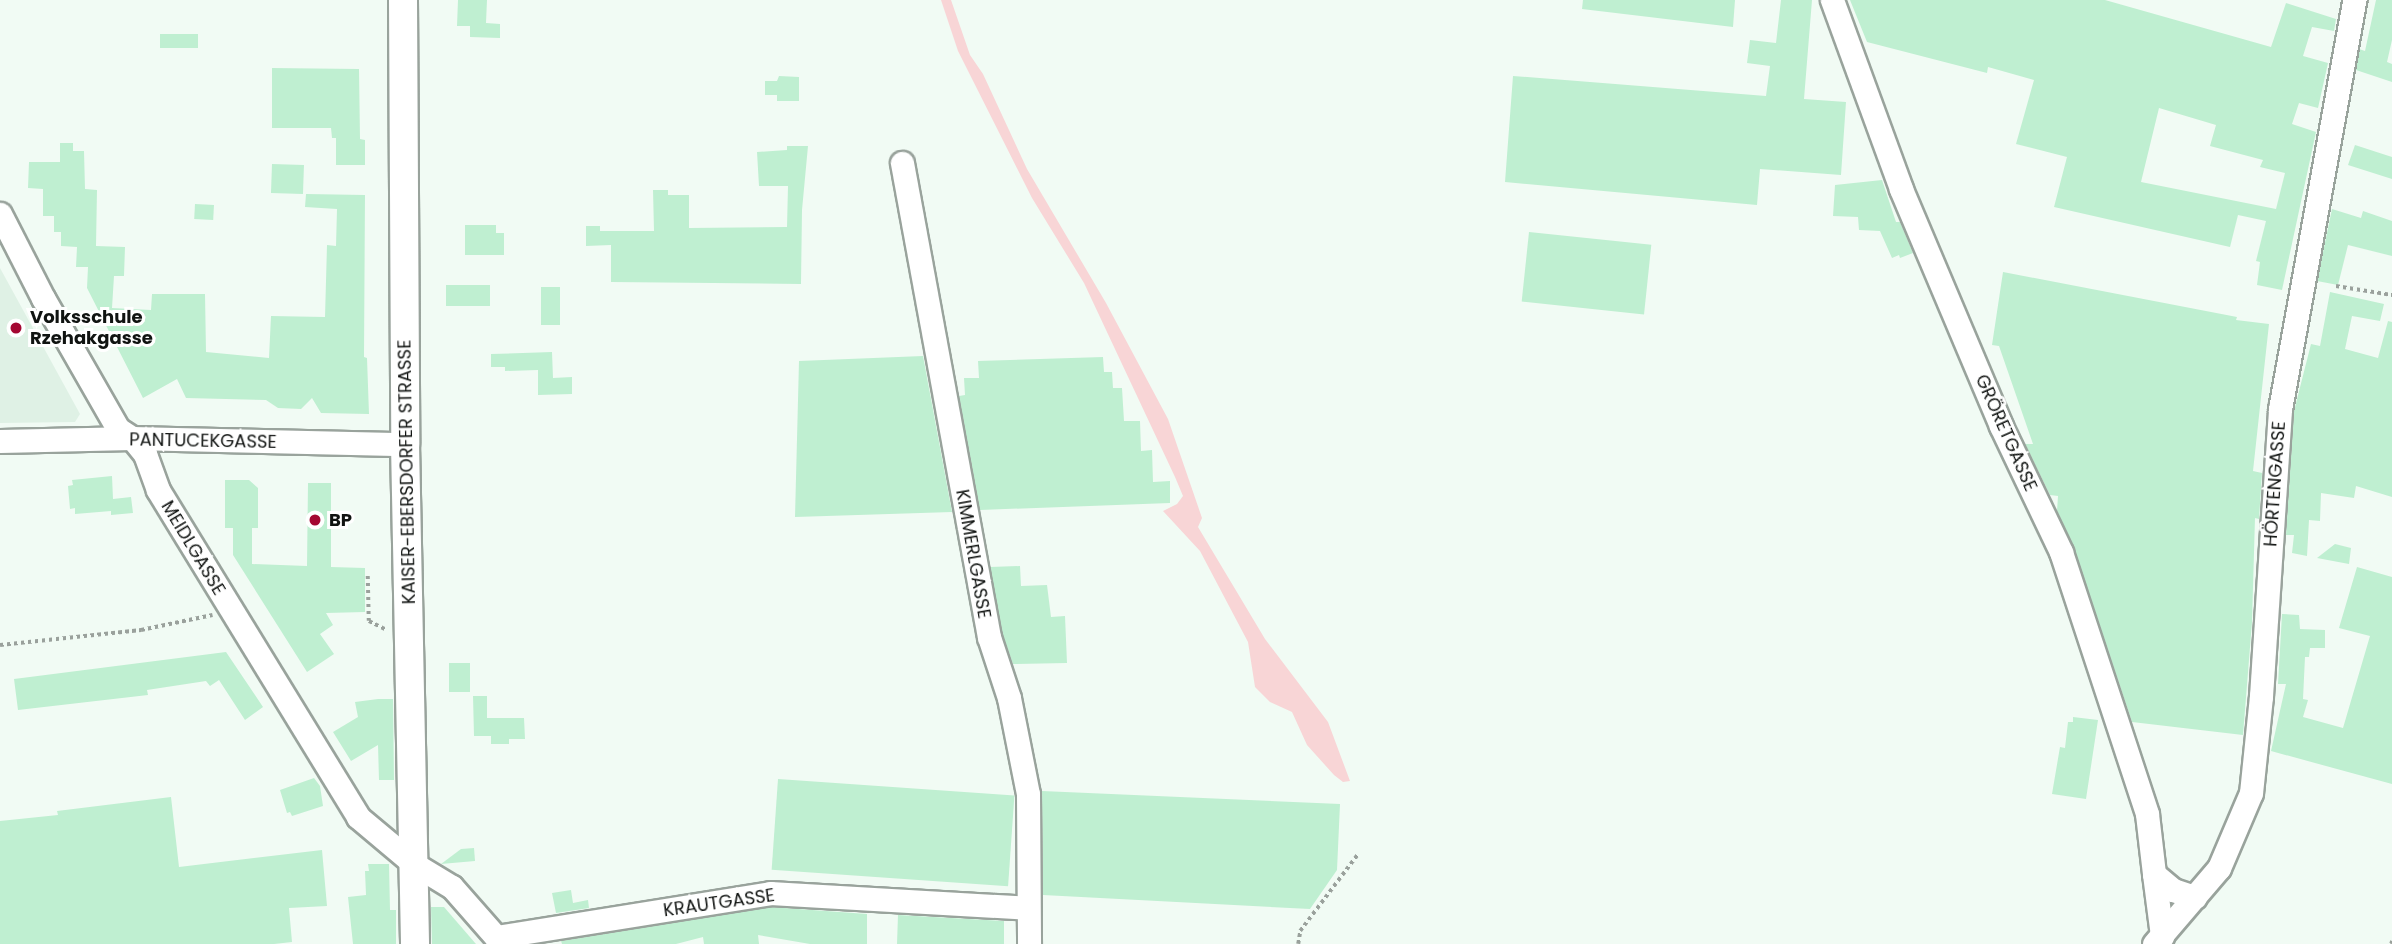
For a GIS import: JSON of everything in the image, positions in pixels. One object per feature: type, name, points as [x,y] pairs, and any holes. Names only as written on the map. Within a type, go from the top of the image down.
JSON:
[{"type":"main road","name":"KAISER-EBERSDORFER STRASSE","points":[[403,0],[405,443],[415,944]]},
{"type":"street","name":"GRÖRETGASSE","points":[[1832,0],[1901,190],[2001,426],[2061,552],[2147,814],[2158,940]]},
{"type":"street","name":"HÖRTENGASSE","points":[[2158,940],[2219,868],[2251,793],[2261,696],[2280,408],[2354,0]]},
{"type":"street","name":"KIMMERLGASSE","points":[[902,163],[989,637],[1009,698],[1028,794],[1028,944]]},
{"type":"street","name":"MEIDLGASSE","points":[[0,214],[43,298],[118,429],[132,438],[145,454],[158,490],[358,817],[414,864],[452,887],[499,940]]},
{"type":"street","name":"PANTUCEKGASSE","points":[[0,441],[132,438],[405,443]]},
{"type":"street","points":[[2154,874],[2173,890],[2194,897]]},
{"type":"street","name":"KRAUTGASSE","points":[[499,940],[771,893],[1028,908]]},
{"type":"path","points":[[2336,286],[2392,295]]},
{"type":"path","points":[[368,576],[369,621],[395,635]]},
{"type":"path","points":[[0,645],[141,629],[229,608]]},
{"type":"path","points":[[1298,944],[1300,931],[1358,854]]},
{"type":"shaded area","points":[[941,0],[951,0],[970,55],[983,74],[1027,169],[1106,303],[1168,419],[1202,518],[1198,527],[1265,639],[1328,722],[1350,781],[1343,782],[1334,775],[1307,745],[1292,712],[1270,702],[1255,687],[1248,642],[1200,551],[1163,511],[1177,504],[1183,496],[1175,477],[1084,283],[1032,198],[958,51]]},
{"type":"shaded area","name":"Volksschule Rzehakgasse","points":[[0,268],[80,414],[75,422],[0,423]]},
{"type":"building","points":[[458,0],[487,0],[486,23],[500,24],[500,38],[470,37],[470,26],[457,26]]},
{"type":"building","points":[[1583,0],[1735,0],[1733,27],[1582,9]]},
{"type":"building","points":[[1781,0],[1812,0],[1804,99],[1846,102],[1841,175],[1760,169],[1757,205],[1505,182],[1513,76],[1766,96],[1770,66],[1747,63],[1750,40],[1776,43]]},
{"type":"building","points":[[1850,0],[2105,0],[2271,47],[2286,3],[2336,19],[2334,31],[2312,27],[2303,56],[2328,63],[2318,108],[2299,103],[2292,124],[2316,132],[2282,290],[2257,285],[2260,262],[2256,261],[2266,221],[2238,215],[2230,247],[2054,207],[2067,157],[2016,144],[2034,80],[1988,67],[1987,73],[1867,42]],"holes":[[[2159,108],[2216,125],[2210,146],[2263,160],[2260,167],[2285,173],[2276,209],[2141,182]]]},
{"type":"building","points":[[2376,0],[2392,0],[2392,40],[2387,62],[2392,64],[2392,82],[2356,70],[2359,49],[2365,51]]},
{"type":"building","points":[[160,34],[198,34],[198,48],[160,48]]},
{"type":"building","points":[[272,68],[359,69],[360,139],[365,140],[365,165],[336,165],[336,138],[332,138],[331,128],[272,128]]},
{"type":"building","points":[[779,76],[799,77],[799,101],[777,101],[777,95],[765,95],[765,81],[777,81]]},
{"type":"building","points":[[60,143],[73,143],[73,151],[84,151],[85,189],[97,190],[96,246],[125,247],[124,276],[114,276],[112,308],[151,310],[152,294],[205,294],[206,352],[269,358],[271,316],[325,317],[327,245],[336,246],[337,209],[305,207],[306,194],[365,195],[364,357],[367,358],[369,414],[321,413],[312,398],[301,409],[278,408],[266,400],[186,398],[177,379],[143,398],[87,288],[88,267],[76,267],[77,247],[61,246],[61,232],[54,232],[54,216],[43,216],[43,189],[28,188],[29,162],[60,162]]},
{"type":"building","points":[[2355,145],[2392,157],[2392,179],[2348,165]]},
{"type":"building","points":[[787,146],[808,146],[802,210],[801,284],[611,282],[611,245],[586,246],[586,226],[600,226],[600,231],[654,231],[653,190],[668,190],[668,195],[689,195],[689,228],[787,227],[788,186],[759,186],[757,152],[787,150]]},
{"type":"building","points":[[272,164],[304,165],[303,194],[271,193]]},
{"type":"building","points":[[1882,180],[1896,222],[1900,222],[1913,253],[1900,258],[1899,255],[1892,258],[1880,231],[1859,230],[1858,217],[1833,216],[1835,185]]},
{"type":"building","points":[[195,204],[214,205],[213,220],[194,219]]},
{"type":"building","points":[[2332,209],[2361,218],[2363,211],[2392,221],[2392,256],[2348,245],[2338,285],[2317,281]]},
{"type":"building","points":[[465,225],[496,225],[496,233],[504,233],[504,255],[465,255]]},
{"type":"building","points":[[1529,232],[1651,245],[1644,314],[1522,302]]},
{"type":"building","points":[[2003,272],[2237,317],[2236,320],[2269,324],[2253,471],[2262,473],[2259,519],[2255,518],[2252,622],[2243,735],[2132,722],[2074,548],[2057,511],[2058,496],[2050,495],[2025,444],[2033,444],[1999,346],[1992,345]]},
{"type":"building","points":[[446,285],[490,285],[490,306],[446,306]]},
{"type":"building","points":[[541,287],[560,287],[560,325],[541,325]]},
{"type":"building","points":[[2330,292],[2384,304],[2380,321],[2352,316],[2345,349],[2378,358],[2388,321],[2392,322],[2392,497],[2356,486],[2354,498],[2321,493],[2320,521],[2309,520],[2307,556],[2292,553],[2294,535],[2286,535],[2294,411],[2311,344],[2320,346]]},
{"type":"building","points":[[552,352],[553,378],[572,377],[572,394],[538,395],[538,370],[505,371],[505,367],[491,367],[491,354]]},
{"type":"building","points":[[923,356],[952,512],[795,517],[799,361]]},
{"type":"building","points":[[1103,357],[1104,372],[1112,372],[1113,388],[1122,388],[1124,421],[1140,421],[1141,451],[1152,450],[1153,482],[1170,481],[1170,503],[980,510],[959,396],[965,395],[964,378],[979,378],[978,361]]},
{"type":"building","points":[[112,476],[113,499],[131,497],[133,513],[111,515],[111,511],[75,514],[75,508],[70,509],[68,486],[73,485],[72,480]]},
{"type":"building","points":[[225,480],[249,480],[258,488],[258,528],[252,528],[252,564],[307,566],[308,483],[331,483],[331,567],[365,568],[365,612],[326,613],[333,625],[320,634],[334,654],[307,672],[233,555],[233,528],[225,528]]},
{"type":"building","points":[[2335,544],[2351,548],[2349,564],[2317,558]]},
{"type":"building","points":[[1020,566],[1021,586],[1047,585],[1051,617],[1065,616],[1067,663],[1013,664],[1003,636],[990,567]]},
{"type":"building","points":[[2357,567],[2392,577],[2392,784],[2271,751],[2286,684],[2278,684],[2282,614],[2299,615],[2300,629],[2325,630],[2325,648],[2310,648],[2309,657],[2305,657],[2303,699],[2308,700],[2303,717],[2343,728],[2370,636],[2339,628]]},
{"type":"building","points":[[226,652],[263,707],[245,720],[219,680],[210,686],[206,681],[147,690],[148,695],[18,710],[14,679]]},
{"type":"building","points":[[449,663],[470,663],[470,692],[449,692]]},
{"type":"building","points":[[473,696],[487,696],[487,718],[524,718],[525,739],[509,739],[509,744],[491,744],[491,736],[474,736]]},
{"type":"building","points":[[393,699],[394,780],[379,780],[378,745],[351,761],[333,732],[358,717],[355,702]]},
{"type":"building","points":[[2073,717],[2098,720],[2086,799],[2052,794],[2060,747],[2065,748],[2068,722],[2073,722]]},
{"type":"building","points":[[314,778],[320,786],[323,806],[292,816],[290,812],[287,813],[280,790]]},
{"type":"building","points":[[778,779],[1014,796],[1008,886],[772,870]]},
{"type":"building","points":[[1042,791],[1340,804],[1337,870],[1310,909],[1043,895]]},
{"type":"building","points":[[171,797],[179,867],[322,850],[327,906],[289,908],[292,942],[0,944],[0,821],[58,815],[57,811]]},
{"type":"building","points":[[474,848],[475,861],[441,864],[461,849]]},
{"type":"building","points":[[368,864],[389,864],[390,910],[396,910],[396,944],[353,944],[348,897],[366,895],[365,871],[369,871]]},
{"type":"building","points":[[571,890],[573,903],[588,900],[589,908],[556,913],[552,893]]},
{"type":"building","points":[[431,907],[444,907],[476,944],[432,944]]},
{"type":"building","points":[[771,907],[867,914],[867,944],[810,944],[758,935],[759,944],[704,944],[703,937],[676,944],[562,944],[561,941]]},
{"type":"building","points":[[898,915],[1004,921],[1004,944],[897,944]]},
{"type":"place","name":"Volksschule Rzehakgasse","points":[[16,328]]},
{"type":"place","name":"BP","points":[[315,520]]}]
